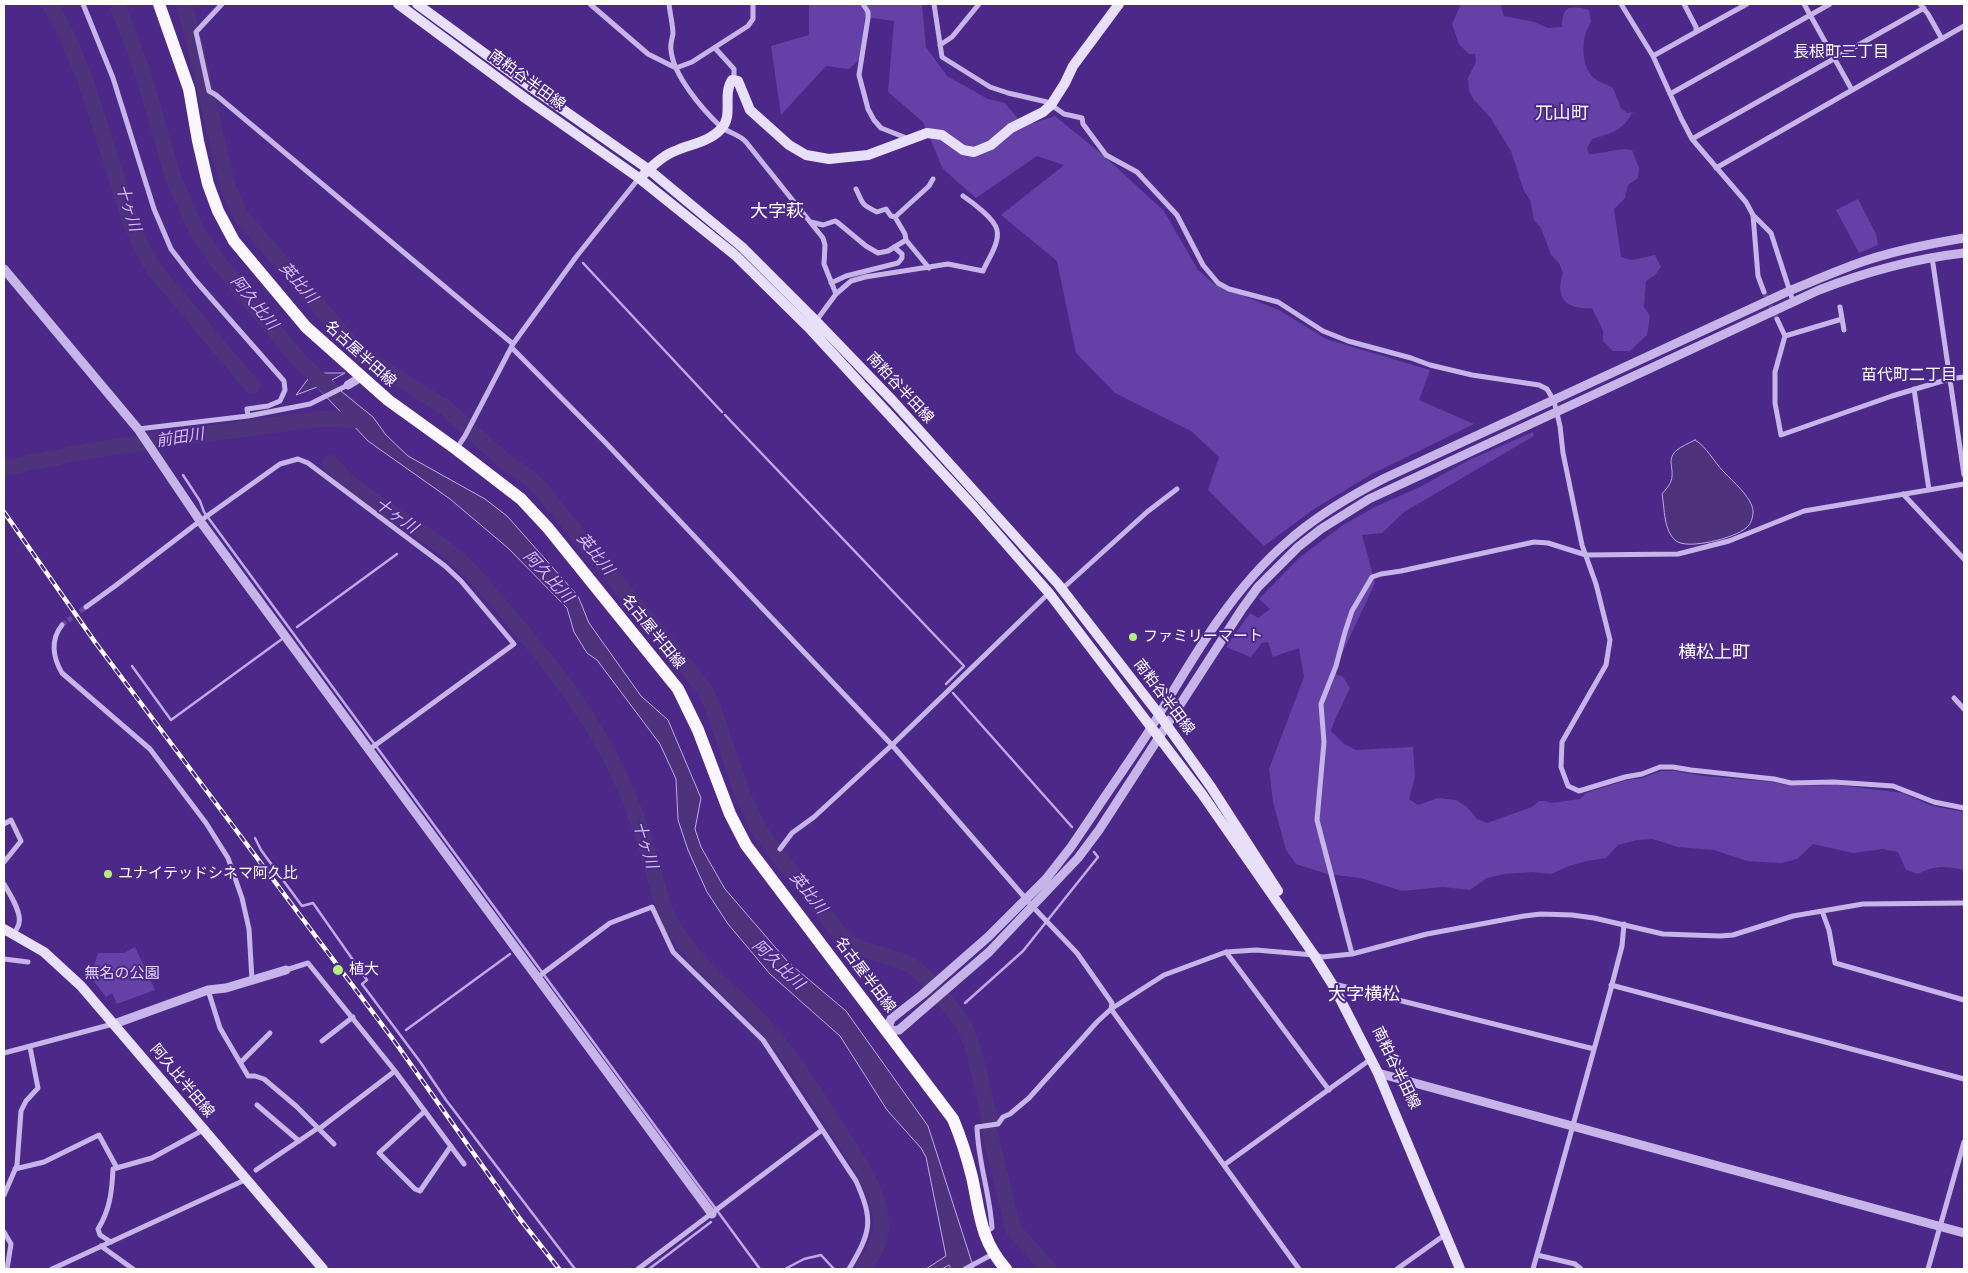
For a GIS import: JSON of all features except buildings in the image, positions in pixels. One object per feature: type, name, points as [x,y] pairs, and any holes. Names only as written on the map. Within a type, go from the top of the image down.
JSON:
[{"type":"main road","name":"名古屋半田線","points":[[159,4],[189,89],[208,184],[218,211],[234,241],[306,327],[361,377],[388,400],[521,499],[535,513],[668,676],[691,713],[730,814],[746,845],[953,1119],[963,1144],[984,1234],[994,1254],[1006,1269]]},
{"type":"main road","name":"南粕谷半田線","points":[[398,4],[525,98],[639,178],[734,255],[814,326],[968,483],[1062,589],[1158,714],[1211,787],[1318,956],[1372,1059],[1382,1074],[1460,1269]]},
{"type":"main road","name":"南粕谷半田線","points":[[417,4],[532,88],[648,169],[742,246],[1049,593],[1207,802],[1338,985],[1382,1074],[1468,1269]]},
{"type":"main road","points":[[639,178],[673,151],[702,142],[722,128],[728,112],[728,87],[732,80],[738,81],[750,110],[789,145],[806,155],[829,159],[868,155],[909,139],[935,132],[963,150],[974,152],[991,145],[1011,128],[1043,112],[1051,105],[1065,84],[1073,66],[1119,4]]},
{"type":"main road","name":"阿久比半田線","points":[[9,931],[44,952],[81,986],[323,1269]]},
{"type":"street","points":[[83,4],[113,78],[154,209],[171,249],[195,280],[284,381],[285,390],[280,400],[268,406],[247,409],[248,416]]},
{"type":"street","points":[[222,4],[196,32],[209,91],[513,346],[892,746],[1033,907],[1077,953],[1112,1003],[1112,1009],[1299,1269]]},
{"type":"street","points":[[590,4],[648,54],[676,68],[692,62],[748,26],[753,19],[753,4]]},
{"type":"street","points":[[669,4],[673,33],[670,49],[676,68],[700,103],[722,128],[741,137],[794,205],[811,222],[823,238],[825,245],[824,264],[836,294]]},
{"type":"street","points":[[863,4],[868,12],[868,18],[859,75],[868,109],[881,128],[909,139]]},
{"type":"street","points":[[934,4],[942,57],[978,80],[1008,93],[1047,102],[1064,114],[1082,118],[1083,124],[1106,155],[1137,172],[1177,215],[1203,265],[1218,283],[1229,289],[1278,302],[1323,332],[1348,341],[1430,365],[1472,375],[1539,384],[1547,389],[1554,400],[1557,411],[1563,452],[1582,544],[1596,584],[1610,640],[1606,665],[1562,742],[1561,767],[1568,786],[1579,791],[1585,790],[1660,767],[1673,766],[1691,770],[1774,779],[1791,783],[1834,782],[1893,786],[1913,792],[1934,802],[1964,808]]},
{"type":"street","points":[[940,46],[952,37],[979,4]]},
{"type":"street","points":[[1621,4],[1653,56],[1692,139],[1746,202],[1753,215],[1771,233],[1793,301]]},
{"type":"street","points":[[1684,4],[1696,27],[1696,32]]},
{"type":"street","points":[[1653,56],[1748,4]]},
{"type":"street","points":[[1804,4],[1852,90]]},
{"type":"street","points":[[1670,94],[1830,4]]},
{"type":"street","points":[[1920,4],[1942,38]]},
{"type":"street","points":[[1692,139],[1924,8]]},
{"type":"street","points":[[1716,168],[1964,26]]},
{"type":"street","points":[[715,48],[734,69],[734,80]]},
{"type":"street","points":[[456,449],[465,436],[513,346],[576,257],[639,178]]},
{"type":"street","points":[[895,216],[929,186],[933,179]]},
{"type":"street","points":[[856,189],[860,202],[869,209],[877,212],[886,209],[891,216],[895,216],[905,234],[906,240],[929,268]]},
{"type":"street","points":[[814,326],[836,294],[845,284],[856,279],[953,264],[983,271],[993,250],[997,231],[996,227],[964,196]]},
{"type":"street","points":[[1753,215],[1756,230],[1758,276],[1764,292]]},
{"type":"street","points":[[811,222],[823,225],[835,221],[838,222],[866,246],[878,253],[888,251],[906,240]]},
{"type":"street","points":[[1964,238],[1873,258],[1789,291],[1385,478],[1351,496],[1317,518],[1294,536],[1258,570],[1222,615],[1151,727],[1071,847],[1046,879],[988,937],[924,994],[891,1019],[887,1031],[899,1030],[989,952],[1078,858],[1099,830],[1242,609],[1278,566],[1321,529],[1369,499],[1793,301],[1862,274],[1908,261],[1964,253]]},
{"type":"street","points":[[831,283],[846,276],[898,263],[902,258],[902,254],[894,247]]},
{"type":"street","points":[[1932,257],[1964,475]]},
{"type":"street","points":[[4,269],[139,431],[200,521],[712,1214]]},
{"type":"street","points":[[1840,307],[1844,330]]},
{"type":"street","points":[[1778,319],[1785,336],[1775,372],[1775,403],[1780,435],[1914,389],[1949,379],[1964,377]]},
{"type":"street","points":[[1785,336],[1842,319]]},
{"type":"street","points":[[139,431],[248,416],[310,404],[361,377]]},
{"type":"street","points":[[1914,389],[1929,490]]},
{"type":"street","points":[[86,606],[116,586],[200,521],[280,464],[298,459],[308,463],[444,566],[461,581],[514,644],[370,749]]},
{"type":"street","points":[[1352,954],[1317,820],[1324,742],[1321,704],[1336,666],[1344,632],[1352,611],[1372,577],[1521,543],[1534,542],[1548,543],[1586,555],[1678,554],[1729,541],[1804,511],[1964,484]]},
{"type":"street","points":[[1062,589],[1147,512],[1177,488]]},
{"type":"street","points":[[1903,494],[1964,559]]},
{"type":"street","points":[[780,849],[792,833],[814,817],[892,746],[1049,593]]},
{"type":"street","points":[[62,624],[55,636],[54,658],[62,673],[150,749],[206,823],[228,858],[242,898],[249,929],[252,980]]},
{"type":"street","points":[[1954,698],[1964,709]]},
{"type":"street","points":[[4,824],[11,820],[21,841],[4,862]]},
{"type":"street","points":[[4,884],[11,896],[20,922],[9,931]]},
{"type":"street","points":[[984,1234],[992,1228],[991,1212],[985,1190],[977,1127],[998,1124],[1002,1117],[1010,1114],[1029,1098],[1097,1022],[1112,1009],[1164,976],[1226,952],[1256,950],[1318,956],[1352,954],[1427,934],[1524,916],[1572,915],[1624,924],[1663,934],[1720,936],[1733,935],[1780,919],[1863,904],[1964,903]]},
{"type":"street","points":[[538,977],[610,923],[652,907],[673,952],[763,1040],[856,1181],[866,1203],[868,1224],[864,1242],[849,1269]]},
{"type":"street","points":[[1822,911],[1830,930],[1836,963],[1964,1000]]},
{"type":"street","points":[[1533,1269],[1622,946],[1624,924]]},
{"type":"street","points":[[1226,952],[1329,1090]]},
{"type":"street","points":[[4,959],[28,962]]},
{"type":"street","points":[[4,1053],[30,1047],[76,1032],[86,1032],[114,1024],[208,990],[226,988],[308,963],[395,1071],[464,1164]]},
{"type":"street","points":[[1611,984],[1964,1079]]},
{"type":"street","points":[[1338,985],[1594,1049]]},
{"type":"street","points":[[208,990],[220,1028],[248,1076],[264,1079],[334,1144]]},
{"type":"street","points":[[322,1041],[352,1017]]},
{"type":"street","points":[[240,1062],[270,1033]]},
{"type":"street","points":[[4,1195],[17,1165],[20,1111],[38,1088],[30,1047]]},
{"type":"street","points":[[1224,1165],[1372,1059]]},
{"type":"street","points":[[256,1170],[318,1128],[395,1071]]},
{"type":"street","points":[[1382,1074],[1964,1233]]},
{"type":"street","points":[[257,1105],[298,1141]]},
{"type":"street","points":[[425,1111],[379,1153],[415,1189],[420,1191],[451,1146]]},
{"type":"street","points":[[111,1242],[100,1235],[98,1229],[111,1198],[113,1169],[152,1158],[203,1130]]},
{"type":"street","points":[[638,1269],[822,1130]]},
{"type":"street","points":[[15,1169],[44,1162],[99,1135],[118,1168]]},
{"type":"street","points":[[1928,1269],[1964,1142]]},
{"type":"street","points":[[52,1269],[246,1179]]},
{"type":"street","points":[[4,1232],[11,1244],[7,1269]]},
{"type":"street","points":[[1397,1269],[1446,1234]]},
{"type":"street","points":[[101,1246],[133,1269]]},
{"type":"street","points":[[965,1269],[994,1254]]},
{"type":"street","points":[[1537,1256],[1575,1264],[1581,1269]]},
{"type":"green space","points":[[809,4],[922,4],[926,47],[947,76],[988,99],[1005,103],[1024,126],[1055,116],[1104,156],[1164,211],[1198,270],[1214,284],[1279,310],[1326,339],[1430,370],[1419,400],[1474,424],[1372,474],[1314,509],[1264,546],[1208,490],[1219,457],[1191,431],[1115,393],[1076,353],[1057,261],[1001,215],[1064,165],[1037,156],[976,198],[943,169],[923,122],[888,92],[894,21],[865,17],[859,60],[849,69],[826,66],[781,115],[771,46],[809,35]]},
{"type":"green space","points":[[1461,4],[1500,4],[1504,16],[1534,22],[1548,28],[1562,27],[1562,20],[1568,8],[1577,7],[1589,10],[1591,22],[1587,29],[1584,45],[1585,62],[1588,70],[1598,81],[1613,88],[1621,108],[1627,113],[1633,112],[1625,123],[1611,133],[1592,139],[1587,148],[1589,154],[1621,149],[1632,150],[1639,168],[1638,178],[1628,185],[1625,198],[1614,209],[1621,257],[1632,260],[1655,255],[1661,267],[1655,275],[1646,281],[1644,307],[1650,316],[1647,335],[1630,351],[1613,351],[1603,341],[1603,331],[1592,308],[1576,307],[1565,301],[1562,296],[1560,289],[1563,273],[1559,263],[1551,255],[1541,228],[1534,220],[1530,200],[1524,191],[1511,151],[1490,117],[1474,100],[1469,91],[1468,78],[1476,62],[1475,54],[1469,54],[1459,44],[1452,24]]},
{"type":"green space","points":[[1858,199],[1876,234],[1878,245],[1859,253],[1836,210]]},
{"type":"green space","points":[[1533,432],[1534,436],[1404,512],[1382,533],[1362,535],[1375,583],[1333,673],[1343,677],[1350,688],[1331,731],[1344,744],[1356,750],[1413,747],[1415,777],[1409,799],[1418,805],[1438,798],[1456,800],[1467,807],[1477,819],[1487,823],[1532,807],[1539,801],[1551,803],[1580,799],[1586,793],[1627,780],[1643,778],[1661,771],[1772,782],[1791,786],[1838,785],[1903,793],[1932,806],[1964,812],[1964,870],[1941,867],[1918,874],[1906,870],[1898,852],[1883,849],[1853,853],[1813,844],[1797,859],[1781,863],[1747,861],[1714,850],[1678,847],[1653,839],[1637,840],[1618,845],[1606,858],[1569,866],[1551,874],[1532,872],[1504,874],[1487,878],[1470,890],[1443,887],[1402,891],[1361,878],[1327,874],[1296,864],[1286,850],[1273,802],[1269,769],[1304,677],[1299,648],[1273,657],[1268,642],[1262,643],[1251,657],[1226,647],[1250,613],[1258,618],[1270,609],[1259,599],[1299,558],[1343,525],[1375,507],[1420,487],[1469,460]]},
{"type":"green space","name":"無名の公園","points":[[135,947],[155,990],[117,1004],[112,993],[106,997],[92,979],[98,953],[124,953]]},
{"type":"water","points":[[321,373],[345,373],[332,380],[341,391],[373,417],[386,435],[408,456],[485,499],[507,516],[578,596],[589,623],[641,696],[668,720],[701,798],[695,829],[701,847],[725,889],[788,962],[846,1011],[928,1126],[974,1269],[951,1269],[949,1265],[942,1269],[926,1269],[946,1256],[926,1157],[921,1148],[887,1110],[840,1036],[770,974],[728,924],[707,892],[688,850],[678,820],[676,779],[660,744],[597,660],[587,653],[574,632],[567,608],[508,548],[450,499],[368,441],[317,387],[296,395],[308,379]]},
{"type":"water","points":[[1695,440],[1749,500],[1753,514],[1749,525],[1732,536],[1711,542],[1690,544],[1676,541],[1669,531],[1665,519],[1662,494],[1672,479],[1672,456],[1681,447]]},
{"type":"waterway","name":"十ヶ川","points":[[50,4],[67,36],[85,79],[130,220],[140,244],[153,268],[252,386]]},
{"type":"waterway","name":"阿久比川","points":[[117,4],[142,70],[173,177],[197,232],[219,263],[298,359],[331,390]]},
{"type":"waterway","name":"英比川","points":[[184,4],[227,184],[241,216],[360,354],[446,408],[503,460],[530,478],[539,487],[705,690],[744,798],[759,829],[769,844],[845,940],[858,948],[910,965],[924,976],[963,1023],[976,1058],[990,1120]]},
{"type":"waterway","points":[[583,263],[722,412]]},
{"type":"waterway","points":[[725,415],[964,666],[946,684]]},
{"type":"waterway","name":"前田川","points":[[4,468],[88,451],[175,438],[320,419],[358,420]]},
{"type":"waterway","name":"十ヶ川","points":[[330,463],[352,485],[435,541],[465,566],[537,649],[574,697],[606,748],[619,775],[644,838],[663,903],[674,928],[695,956],[757,1018],[782,1047],[818,1098],[870,1182],[879,1208],[881,1220],[880,1233],[871,1257],[861,1269]]},
{"type":"waterway","points":[[183,475],[200,501],[204,512],[760,1269]]},
{"type":"waterway","points":[[297,627],[397,554]]},
{"type":"waterway","points":[[132,666],[171,720],[282,639]]},
{"type":"waterway","points":[[953,693],[1072,827]]},
{"type":"waterway","points":[[255,838],[261,850],[302,906],[313,903],[367,980],[362,984],[446,1100],[575,1269]]},
{"type":"waterway","points":[[965,1003],[1023,951],[1098,857],[1094,852]]},
{"type":"waterway","points":[[406,1030],[510,954]]},
{"type":"waterway","name":"英比川","points":[[990,1133],[1013,1229],[1049,1269]]},
{"type":"waterway","points":[[649,1269],[711,1222]]},
{"type":"waterway","points":[[785,1269],[804,1259],[821,1255],[834,1269]]},
{"type":"tunnel","points":[[1764,292],[1777,319]]},
{"type":"tunnel","points":[[62,625],[86,607]]},
{"type":"railway","points":[[4,512],[95,642],[395,1042],[520,1219],[559,1269]]},
{"type":"place","name":"ファミリーマート","points":[[1133,637]]},
{"type":"place","name":"ユナイテッドシネマ阿久比","points":[[108,874]]},
{"type":"place","name":"植大","points":[[338,970]]},
{"type":"district","name":"長根町三丁目","points":[[1841,52]]},
{"type":"district","name":"兀山町","points":[[1562,114]]},
{"type":"district","name":"大字萩","points":[[777,212]]},
{"type":"district","name":"苗代町二丁目","points":[[1909,375]]},
{"type":"district","name":"横松上町","points":[[1714,653]]},
{"type":"district","name":"大字横松","points":[[1364,995]]}]
